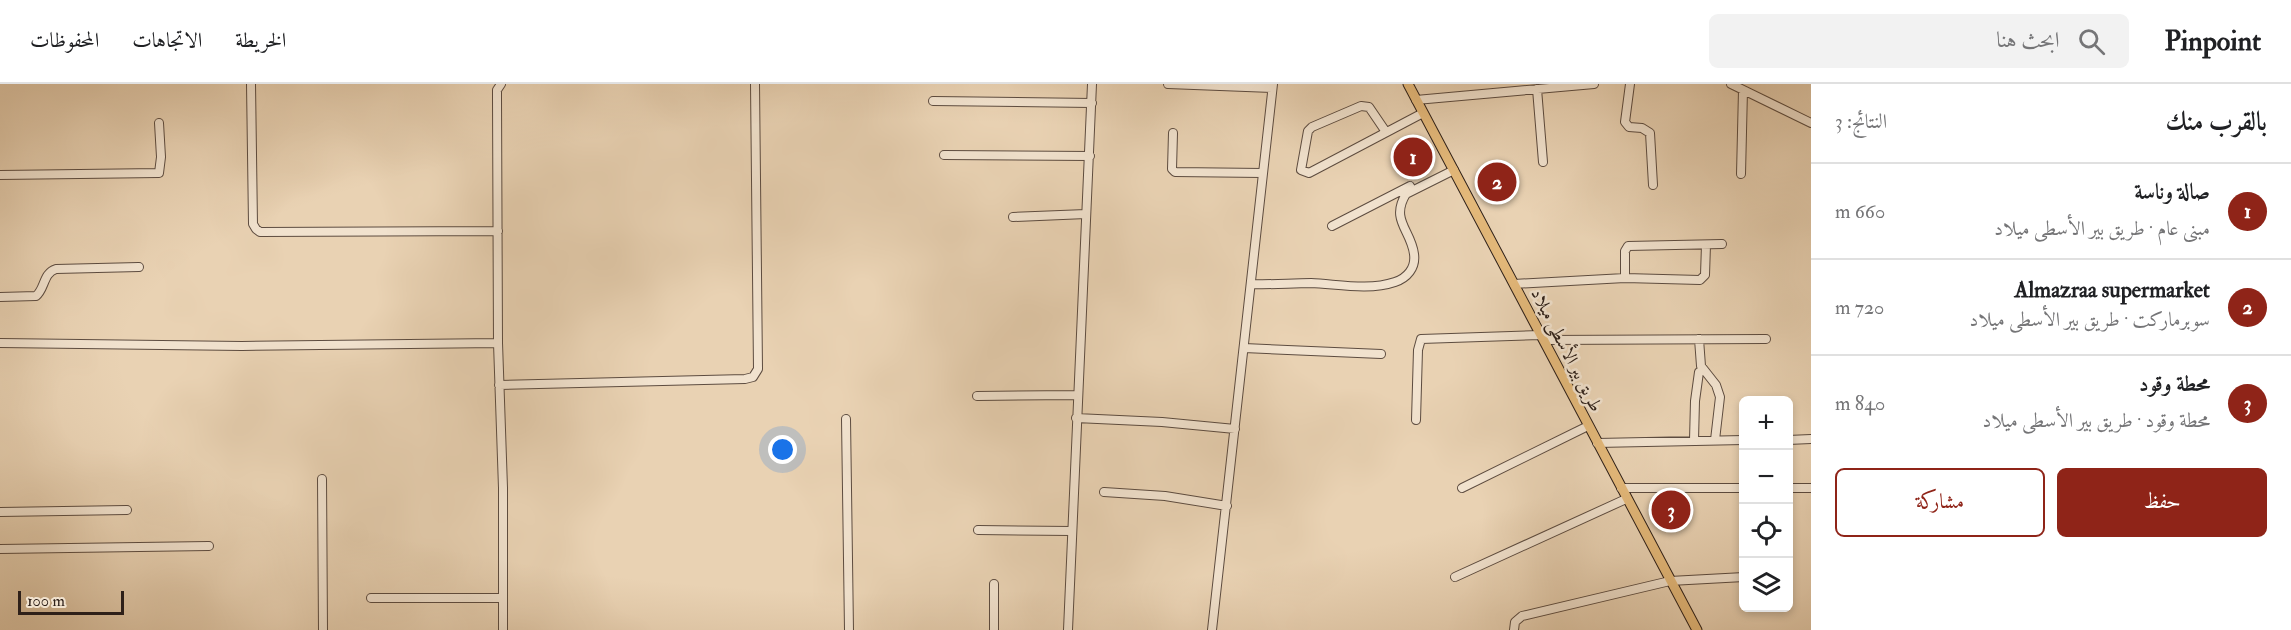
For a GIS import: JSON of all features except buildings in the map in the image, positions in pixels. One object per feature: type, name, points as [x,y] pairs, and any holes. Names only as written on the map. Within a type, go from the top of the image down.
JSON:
[{"type":"main road","name":"طريق بير الأسطى ميلاد","points":[[1408,84],[1697,630]]},
{"type":"street","points":[[251,84],[254,224],[260,232],[498,231]]},
{"type":"street","points":[[501,84],[497,90],[498,343],[503,488],[502,630]]},
{"type":"street","points":[[499,385],[753,377],[758,369],[755,84]]},
{"type":"street","points":[[1068,630],[1092,84]]},
{"type":"street","points":[[1168,84],[1273,86],[1212,630]]},
{"type":"street","points":[[1416,100],[1594,84]]},
{"type":"street","points":[[1630,84],[1625,122],[1629,127],[1642,128],[1650,133],[1653,185]]},
{"type":"street","points":[[1731,84],[1811,123]]},
{"type":"street","points":[[1537,89],[1543,162]]},
{"type":"street","points":[[1741,174],[1743,90]]},
{"type":"street","points":[[933,101],[1092,103]]},
{"type":"street","points":[[1386,132],[1369,107],[1361,106],[1312,127],[1306,135],[1301,170],[1309,173],[1386,132],[1423,112]]},
{"type":"street","points":[[0,175],[159,173],[161,157],[159,123]]},
{"type":"street","points":[[1173,133],[1172,169],[1175,172],[1263,173]]},
{"type":"street","points":[[944,155],[1090,156]]},
{"type":"street","points":[[1251,284],[1377,285],[1400,280],[1411,271],[1414,255],[1401,224],[1402,201],[1406,194],[1454,170]]},
{"type":"street","points":[[1332,226],[1422,180],[1436,178]]},
{"type":"street","points":[[1013,217],[1086,214]]},
{"type":"street","points":[[1514,284],[1625,278],[1700,280],[1705,275],[1706,244]]},
{"type":"street","points":[[1625,278],[1625,251],[1628,246],[1722,244]]},
{"type":"street","points":[[0,297],[36,296],[48,273],[56,269],[138,267]]},
{"type":"street","points":[[1416,420],[1418,350],[1421,339],[1767,339]]},
{"type":"street","points":[[1699,339],[1702,370],[1716,385],[1720,397],[1716,440]]},
{"type":"street","points":[[0,343],[242,346],[498,343]]},
{"type":"street","points":[[1244,348],[1381,354]]},
{"type":"street","points":[[1694,440],[1696,383],[1699,372],[1702,370]]},
{"type":"street","points":[[977,396],[1077,395]]},
{"type":"street","points":[[1076,418],[1162,422],[1235,429]]},
{"type":"street","points":[[846,419],[849,630]]},
{"type":"street","points":[[1462,488],[1588,426]]},
{"type":"street","points":[[1793,440],[1811,439]]},
{"type":"street","points":[[1597,443],[1739,440]]},
{"type":"street","points":[[322,479],[323,630]]},
{"type":"street","points":[[1621,488],[1739,488]]},
{"type":"street","points":[[1793,488],[1811,488]]},
{"type":"street","points":[[1104,492],[1165,496],[1227,506]]},
{"type":"street","points":[[1455,577],[1626,499]]},
{"type":"street","points":[[0,512],[127,510]]},
{"type":"street","points":[[978,530],[1072,531]]},
{"type":"street","points":[[0,549],[209,546]]},
{"type":"street","points":[[1514,630],[1515,622],[1522,616],[1670,581],[1739,577]]},
{"type":"street","points":[[994,584],[994,630]]},
{"type":"street","points":[[371,597],[503,598]]},
{"type":"place","name":"صالة وناسة","points":[[1413,157]]},
{"type":"place","name":"Almazraa supermarket","points":[[1497,182]]},
{"type":"place","name":"محطة وقود","points":[[1671,510]]}]
